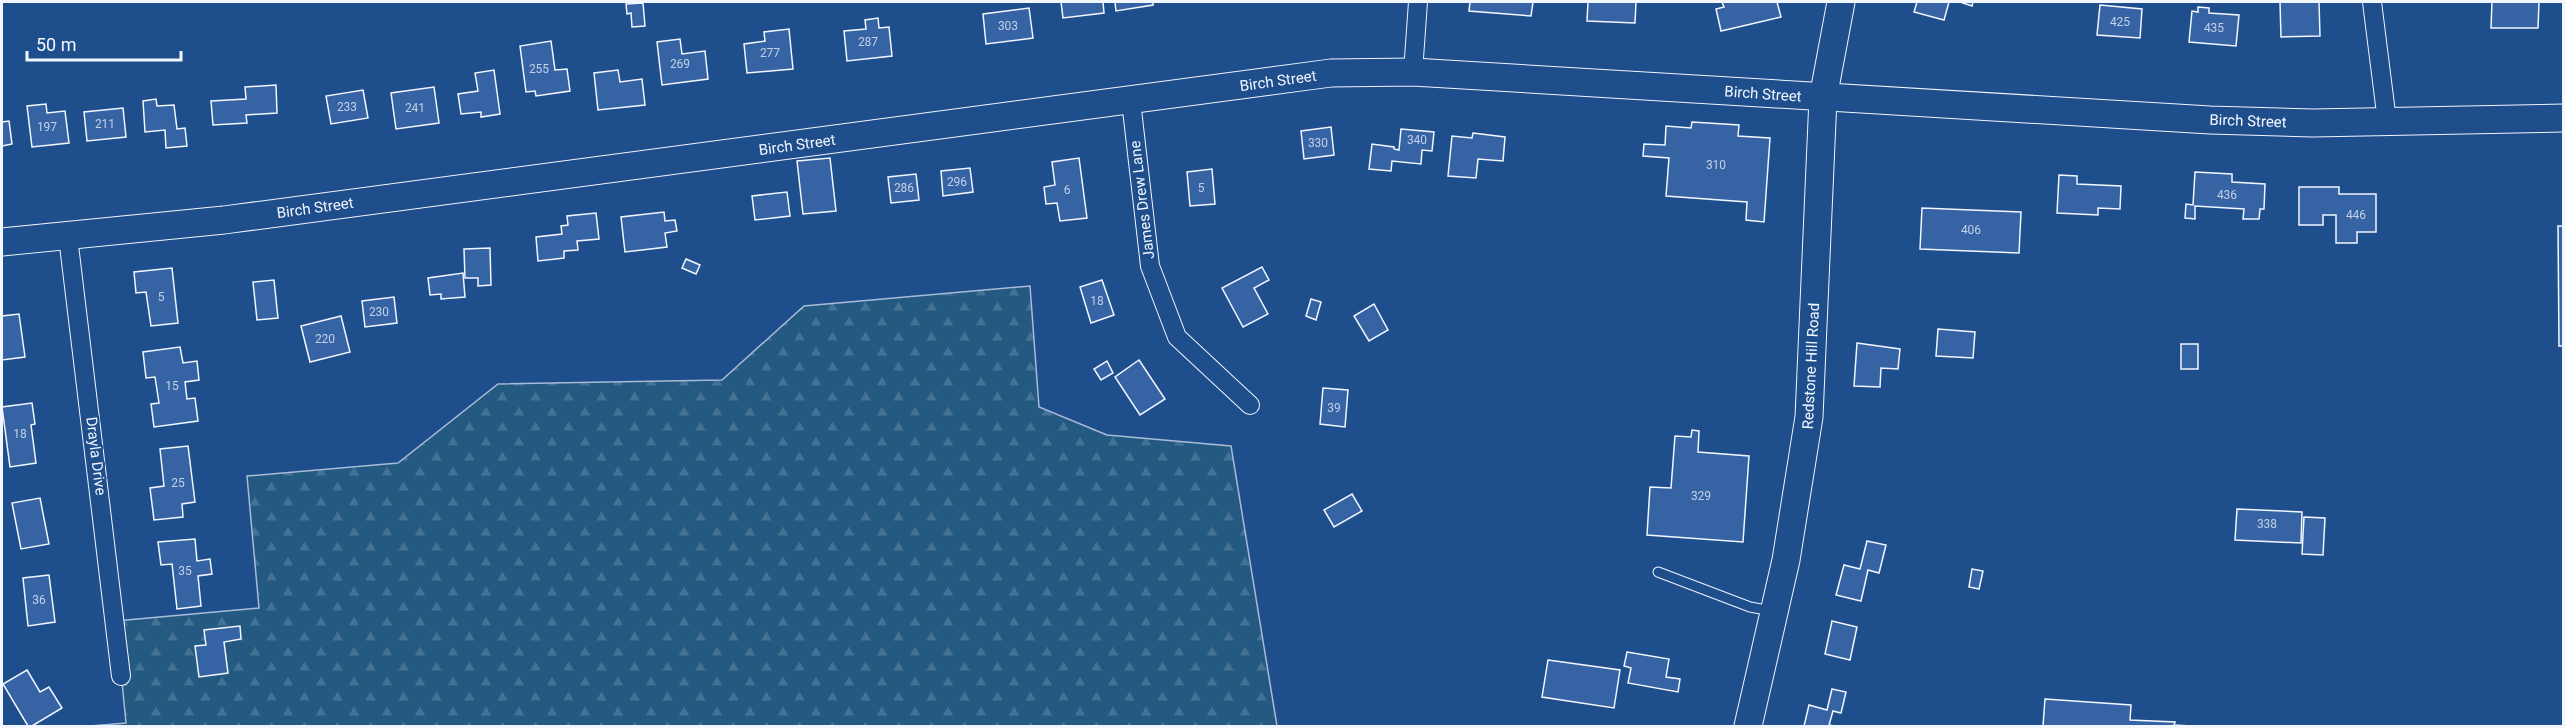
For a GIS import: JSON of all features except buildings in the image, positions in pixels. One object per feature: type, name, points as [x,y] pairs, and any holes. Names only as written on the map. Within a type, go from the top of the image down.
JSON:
[{"type":"main road","name":"Redstone Hill Road","points":[[1748,726],[1786,560],[1809,417],[1823,98],[1841,2]]},
{"type":"main road","name":"Birch Street","points":[[2,242],[236,219],[1331,73],[1413,72],[2210,120],[2303,123],[2564,118]]},
{"type":"street","points":[[1413,72],[1418,2]]},
{"type":"street","points":[[2372,2],[2387,121]]},
{"type":"street","name":"James Drew Lane","points":[[1131,101],[1150,266],[1176,337],[1250,405]]},
{"type":"street","name":"Drayla Drive","points":[[68,237],[122,676]]},
{"type":"lane","points":[[1658,573],[1750,607],[1775,611]]},
{"type":"green space","points":[[1030,286],[1039,407],[1107,435],[1231,446],[1277,726],[90,726],[126,723],[116,621],[259,608],[247,476],[398,463],[498,384],[722,380],[804,306]]}]
